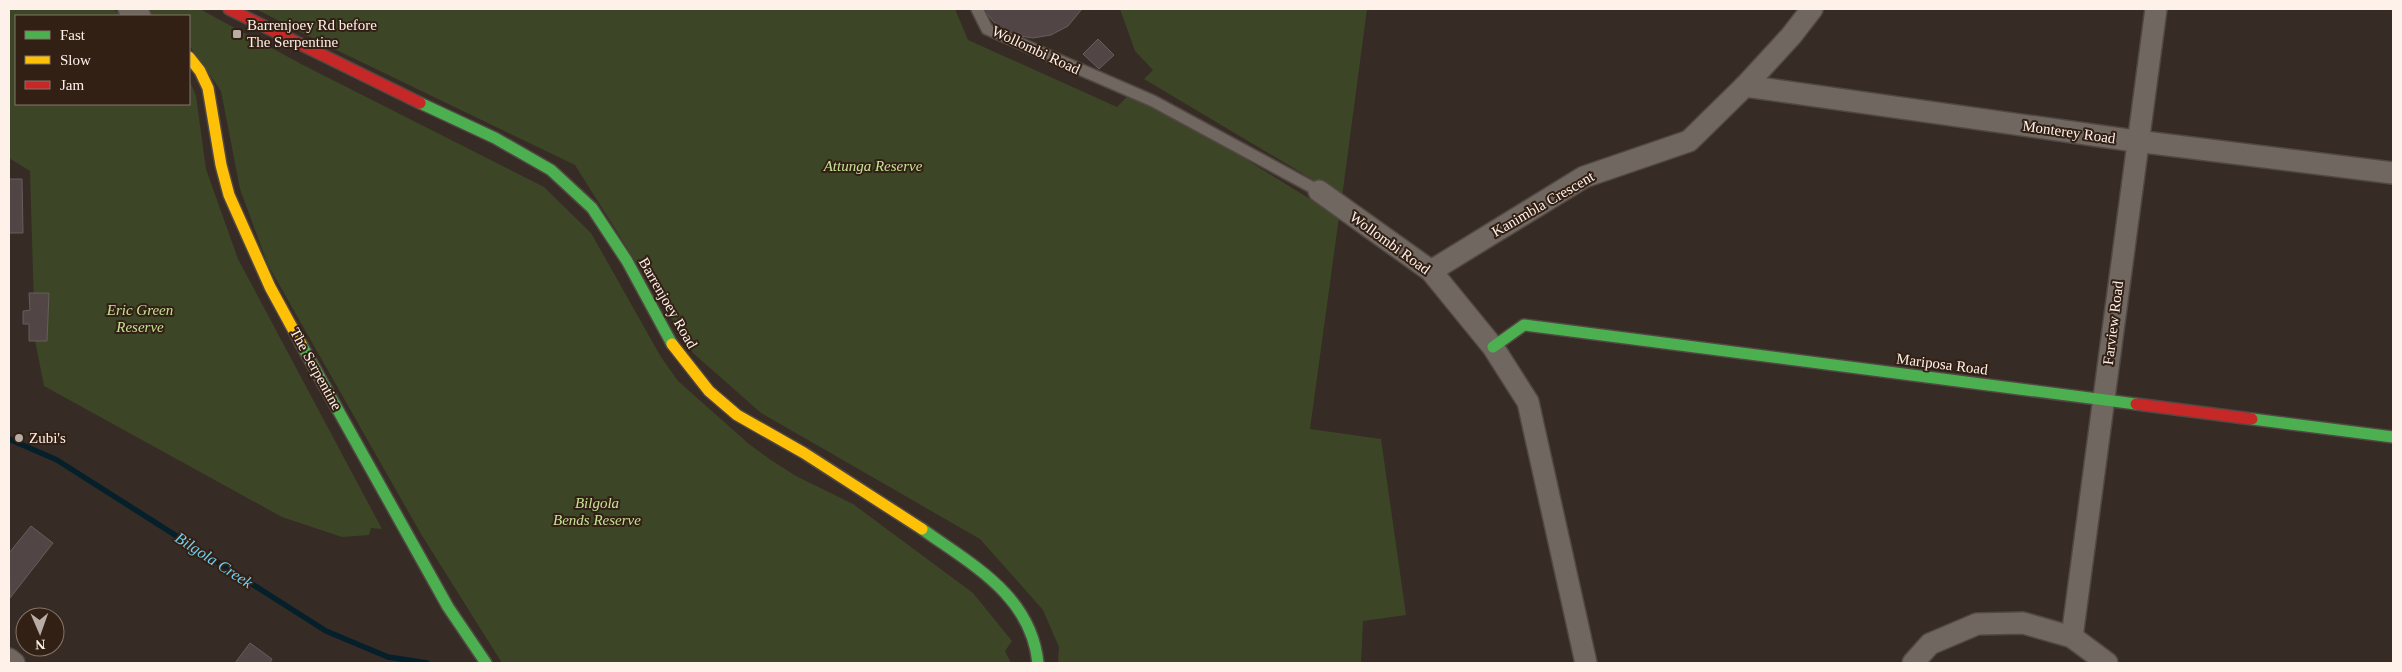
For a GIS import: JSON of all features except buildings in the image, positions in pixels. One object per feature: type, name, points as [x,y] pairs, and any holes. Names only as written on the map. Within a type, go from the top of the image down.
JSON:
[{"type":"street","name":"Barrenjoey Road","points":[[229,9],[373,82],[495,138],[551,170],[592,208],[627,261],[676,352],[709,391],[737,415],[804,453],[917,526],[991,579],[1006,592],[1024,616],[1036,643],[1038,663]]},
{"type":"street","name":"Kanimbla Crescent","points":[[1431,271],[1584,177],[1689,141],[1745,86],[1791,36],[1812,9]]},
{"type":"street","name":"Farview Road","points":[[2072,636],[2156,9]]},
{"type":"street","name":"The Serpentine","points":[[190,58],[200,71],[208,88],[221,164],[229,195],[270,287],[448,607],[486,663]]},
{"type":"street","name":"Monterey Road","points":[[1745,86],[2137,141],[2393,173]]},
{"type":"street","name":"Wollombi Road","points":[[1319,191],[1431,271],[1493,347],[1528,402],[1586,663]]},
{"type":"street","name":"Mariposa Road","points":[[1493,347],[1524,325],[2393,437]]},
{"type":"street","points":[[1913,663],[1930,644],[1977,624],[2023,623],[2072,636],[2107,663]]},
{"type":"street","points":[[9,659],[14,663]]},
{"type":"lane","name":"Wollombi Road","points":[[977,9],[987,29],[1153,101],[1319,191]]},
{"type":"green space","name":"Eric Green Reserve","points":[[9,9],[113,9],[122,15],[15,15],[15,105],[190,105],[190,81],[196,96],[206,169],[238,259],[382,529],[371,528],[369,535],[342,537],[282,517],[44,386],[35,340],[30,171],[9,158]]},
{"type":"green space","name":"Bilgola Bends Reserve","points":[[145,9],[200,9],[303,65],[544,187],[591,233],[661,357],[678,381],[749,444],[771,460],[796,476],[853,504],[973,593],[1012,641],[1005,651],[1011,663],[502,663],[421,534],[268,265],[240,189],[221,91],[190,46],[190,15],[153,15]]},
{"type":"green space","name":"Attunga Reserve","points":[[256,9],[955,9],[968,40],[1117,107],[1134,90],[1339,217],[1310,429],[1381,439],[1406,615],[1363,621],[1361,663],[1058,663],[1059,647],[1043,610],[980,539],[761,413],[693,353],[575,165],[320,42]]},
{"type":"green space","points":[[1120,9],[1367,9],[1342,197],[1144,79],[1153,70],[1135,51]]},
{"type":"waterway","name":"Bilgola Creek","points":[[9,439],[57,460],[326,631],[388,657],[427,663]]},
{"type":"traffic: fast","points":[[420,103],[495,138],[551,170],[592,208],[627,261],[672,344]]},
{"type":"traffic: fast","points":[[1493,347],[1524,325],[2136,404]]},
{"type":"traffic: fast","points":[[301,344],[448,607],[486,663]]},
{"type":"traffic: fast","points":[[2252,419],[2393,437]]},
{"type":"traffic: fast","points":[[922,529],[979,569],[1011,600],[1024,618],[1033,639],[1038,663]]},
{"type":"traffic: slow","points":[[190,58],[200,71],[208,88],[221,165],[229,195],[270,287],[301,344]]},
{"type":"traffic: slow","points":[[672,344],[709,391],[737,415],[804,453],[922,529]]},
{"type":"traffic: jam","points":[[229,9],[420,103]]},
{"type":"traffic: jam","points":[[2136,404],[2252,419]]},
{"type":"place","name":"Barrenjoey Rd before The Serpentine","points":[[237,34]]},
{"type":"place","name":"Zubi's","points":[[19,438]]}]
